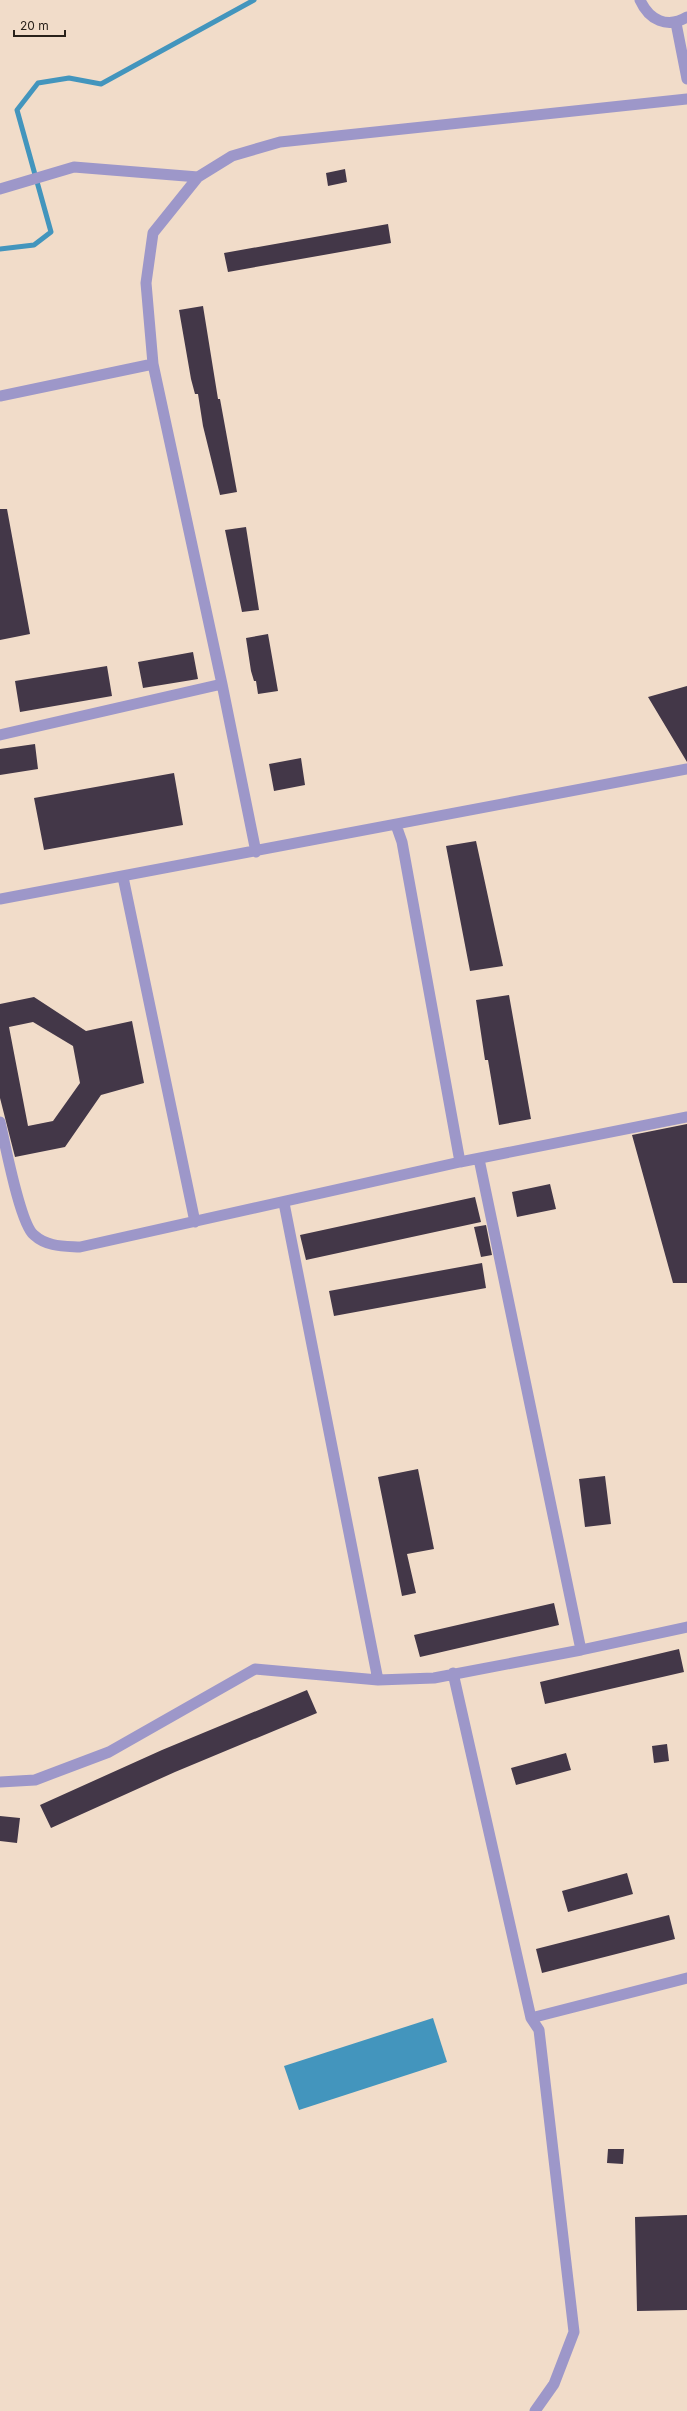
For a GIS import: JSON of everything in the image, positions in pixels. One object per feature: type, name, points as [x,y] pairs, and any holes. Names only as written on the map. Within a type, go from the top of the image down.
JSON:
[{"type":"street","points":[[640,0],[644,11],[653,19],[664,23],[676,23],[687,17]]},
{"type":"street","points":[[676,23],[687,79]]},
{"type":"street","points":[[256,852],[154,364],[146,283],[153,233],[198,177],[232,156],[280,142],[687,99]]},
{"type":"street","points":[[0,189],[74,167],[198,177]]},
{"type":"street","points":[[0,396],[154,364]]},
{"type":"street","points":[[0,735],[222,684]]},
{"type":"street","points":[[0,899],[256,852],[687,769]]},
{"type":"street","points":[[396,825],[402,842],[460,1162]]},
{"type":"street","points":[[123,877],[195,1222]]},
{"type":"street","points":[[0,1122],[20,1206],[33,1235],[52,1245],[80,1247],[284,1203],[460,1162],[687,1117]]},
{"type":"street","points":[[479,1158],[581,1650]]},
{"type":"street","points":[[284,1203],[378,1680]]},
{"type":"street","points":[[0,1782],[36,1780],[109,1752],[255,1669],[378,1680],[434,1678],[453,1673],[581,1650],[687,1627]]},
{"type":"street","points":[[453,1673],[532,2018],[539,2030],[574,2332],[554,2384],[535,2411]]},
{"type":"street","points":[[532,2018],[687,1978]]},
{"type":"water","points":[[433,2018],[447,2062],[299,2110],[284,2066]]},
{"type":"building","points":[[345,169],[347,182],[328,186],[326,173]]},
{"type":"building","points":[[388,224],[391,243],[228,272],[224,253]]},
{"type":"building","points":[[203,306],[218,399],[220,399],[237,492],[220,495],[203,426],[198,394],[195,394],[191,379],[179,310]]},
{"type":"building","points":[[0,509],[7,509],[30,634],[0,640]]},
{"type":"building","points":[[246,527],[259,610],[242,612],[225,530]]},
{"type":"building","points":[[268,634],[278,691],[258,694],[256,681],[254,681],[251,671],[246,638]]},
{"type":"building","points":[[193,652],[198,679],[143,688],[138,662]]},
{"type":"building","points":[[107,666],[112,696],[20,712],[15,681]]},
{"type":"building","points":[[687,686],[687,762],[648,697]]},
{"type":"building","points":[[35,744],[38,769],[0,775],[0,749]]},
{"type":"building","points":[[301,758],[305,785],[274,791],[269,764]]},
{"type":"building","points":[[174,773],[183,825],[44,850],[34,798]]},
{"type":"building","points":[[476,841],[503,966],[470,971],[446,846]]},
{"type":"building","points":[[509,995],[531,1119],[499,1125],[488,1060],[485,1060],[476,1000]]},
{"type":"building","points":[[34,997],[86,1031],[132,1021],[144,1083],[101,1095],[65,1147],[15,1157],[0,1098],[0,1004]],"holes":[[[33,1022],[73,1046],[80,1083],[53,1121],[28,1126],[9,1027]]]},
{"type":"building","points":[[687,1124],[687,1283],[673,1283],[632,1135]]},
{"type":"building","points":[[550,1184],[556,1209],[517,1217],[512,1192]]},
{"type":"building","points":[[475,1197],[481,1222],[306,1260],[300,1235]]},
{"type":"building","points":[[486,1225],[492,1255],[481,1257],[474,1227]]},
{"type":"building","points":[[482,1263],[486,1288],[334,1316],[329,1291]]},
{"type":"building","points":[[418,1469],[434,1549],[407,1554],[416,1593],[402,1596],[378,1477]]},
{"type":"building","points":[[605,1476],[611,1524],[585,1527],[579,1479]]},
{"type":"building","points":[[554,1603],[559,1625],[420,1657],[414,1635]]},
{"type":"building","points":[[679,1649],[684,1672],[545,1704],[540,1682]]},
{"type":"building","points":[[307,1690],[317,1713],[175,1772],[51,1828],[40,1805],[162,1750]]},
{"type":"building","points":[[667,1744],[669,1761],[654,1763],[652,1746]]},
{"type":"building","points":[[566,1753],[571,1770],[516,1785],[511,1768]]},
{"type":"building","points":[[0,1816],[20,1818],[17,1843],[0,1841]]},
{"type":"building","points":[[627,1873],[633,1894],[568,1912],[562,1891]]},
{"type":"building","points":[[669,1915],[675,1939],[542,1973],[536,1949]]},
{"type":"building","points":[[608,2149],[624,2149],[623,2164],[607,2163]]},
{"type":"building","points":[[687,2215],[687,2310],[637,2311],[635,2217]]},
{"type":"waterway","points":[[0,249],[34,245],[51,232],[17,110],[38,83],[69,78],[101,84],[254,0]]}]
